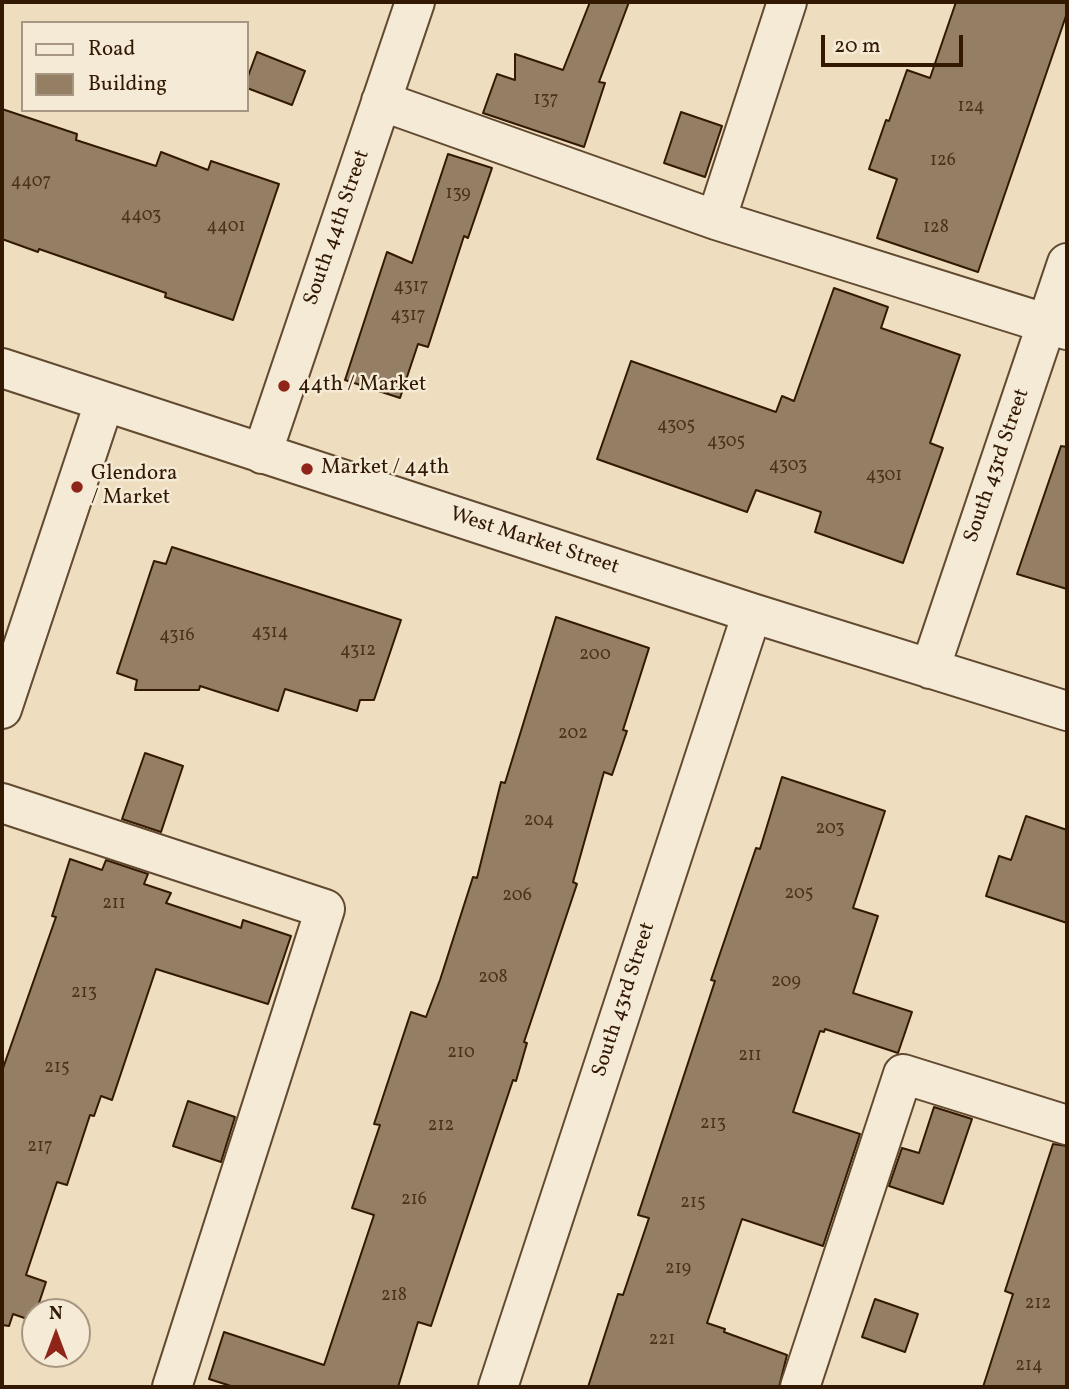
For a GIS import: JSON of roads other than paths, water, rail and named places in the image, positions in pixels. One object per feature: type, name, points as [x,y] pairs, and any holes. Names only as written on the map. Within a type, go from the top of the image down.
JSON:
[{"type":"street","name":"South 44th Street","points":[[262,454],[415,2]]},
{"type":"street","points":[[716,220],[787,2]]},
{"type":"street","points":[[381,101],[716,220],[1057,327]]},
{"type":"street","name":"South 43rd Street","points":[[930,668],[1057,327],[1067,263]]},
{"type":"street","name":"West Market Street","points":[[2,368],[752,613],[1067,711]]},
{"type":"street","points":[[2,709],[104,402]]},
{"type":"street","name":"South 43rd Street","points":[[498,1387],[752,613]]},
{"type":"street","points":[[2,803],[325,909],[172,1387]]},
{"type":"street","points":[[800,1387],[903,1074],[1067,1125]]},
{"type":"place","name":"44th / Market","points":[[284,386]]},
{"type":"place","name":"Market / 44th","points":[[307,469]]},
{"type":"place","name":"Glendora / Market","points":[[77,487]]}]
